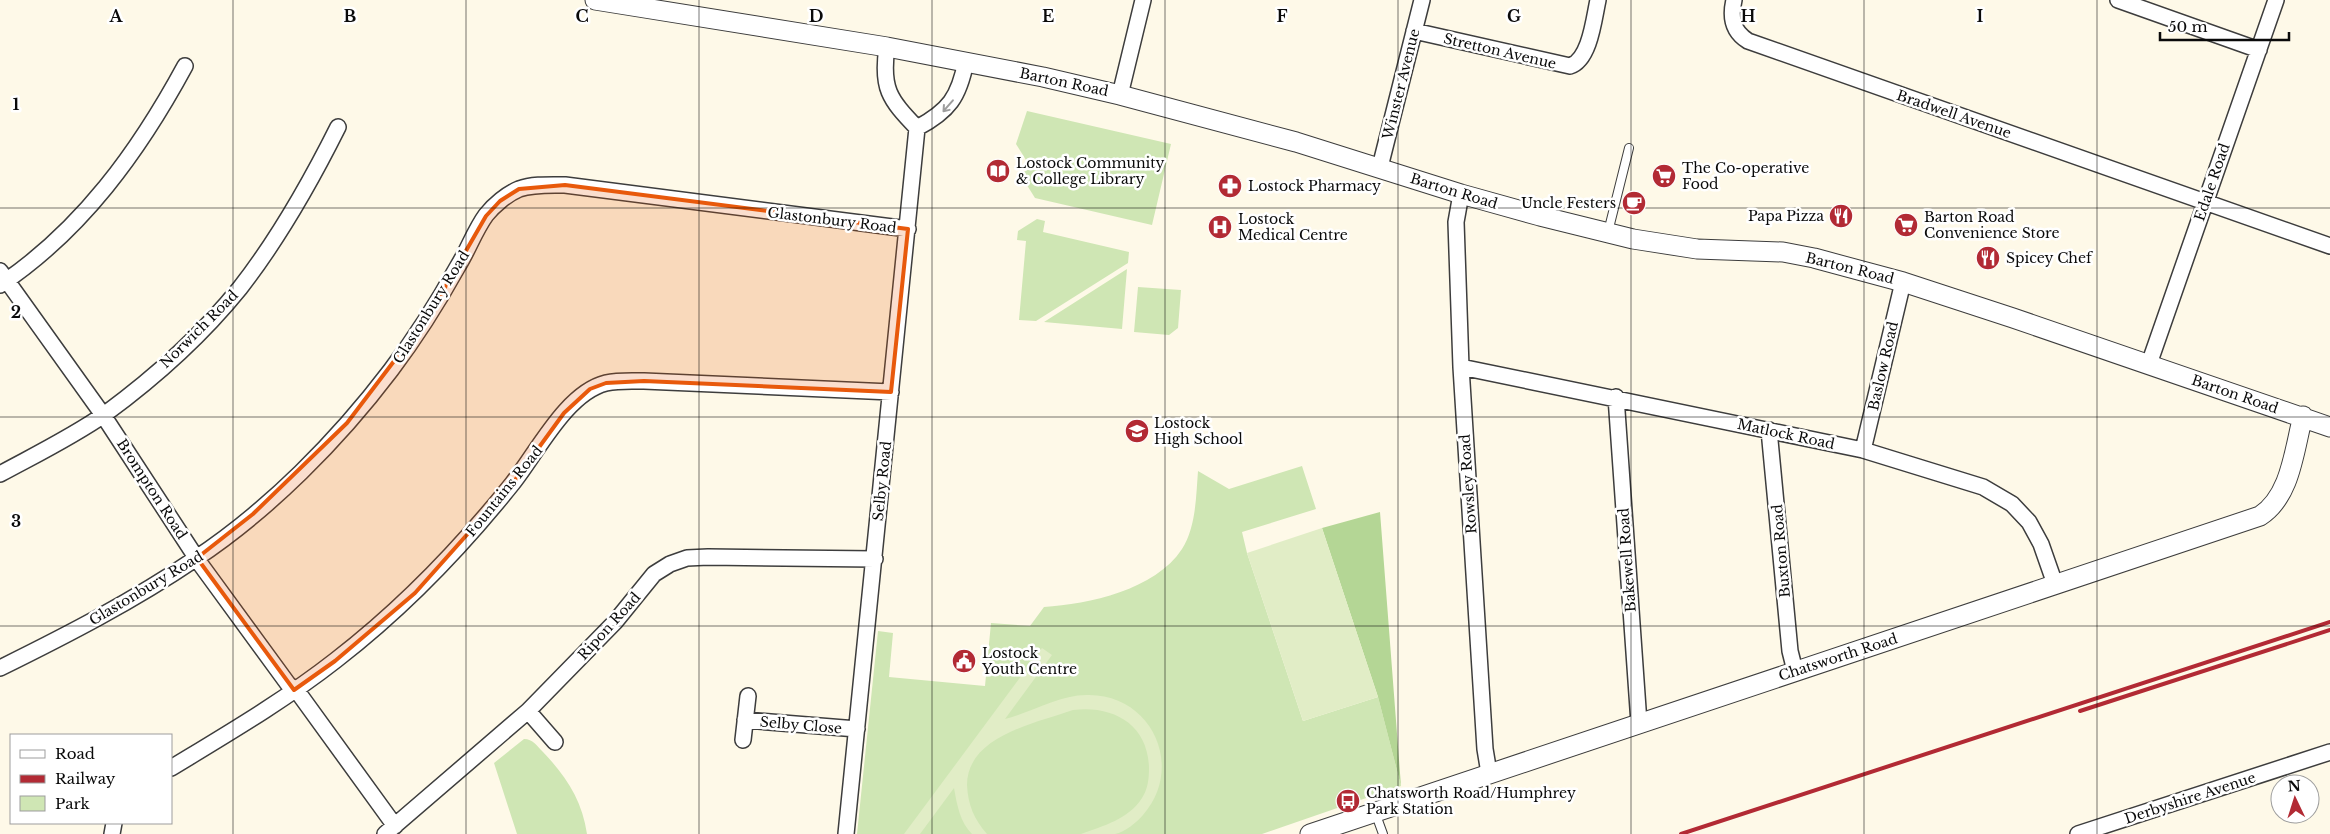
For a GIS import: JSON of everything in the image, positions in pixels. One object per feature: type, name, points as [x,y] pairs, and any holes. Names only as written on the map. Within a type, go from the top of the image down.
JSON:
[{"type":"street","name":"Barton Road","points":[[596,0],[887,47],[1120,95],[1224,122],[1380,167],[1461,194],[1654,243],[1696,249],[1784,252],[1903,282],[2303,416],[2330,427]]},
{"type":"street","points":[[1120,95],[1142,0]]},
{"type":"street","name":"Winster Avenue","points":[[1380,167],[1422,0]]},
{"type":"street","name":"Stretton Avenue","points":[[1414,31],[1570,66],[1580,62],[1585,53],[1598,0]]},
{"type":"street","name":"Bradwell Avenue","points":[[1734,0],[1732,11],[1733,24],[1739,34],[1748,41],[2205,202],[2329,241]]},
{"type":"street","points":[[2118,0],[2259,50]]},
{"type":"street","name":"Edale Road","points":[[2149,364],[2276,0]]},
{"type":"street","points":[[887,47],[884,74],[888,90],[899,109],[916,128],[940,114],[949,106],[960,88],[966,62]]},
{"type":"street","points":[[2,279],[60,236],[108,186],[150,127],[185,66]]},
{"type":"street","name":"Norwich Road","points":[[0,474],[104,415],[174,356],[208,324],[239,288],[294,210],[338,127]]},
{"type":"street","name":"Selby Road","points":[[846,834],[908,229],[916,128]]},
{"type":"street","name":"Glastonbury Road","points":[[1,663],[110,612],[197,558],[253,514],[306,467],[347,423],[391,370],[429,316],[486,216],[500,201],[519,189],[540,185],[565,185],[908,229]]},
{"type":"street","name":"Rowsley Road","points":[[1461,194],[1456,222],[1461,367],[1486,758],[1489,773]]},
{"type":"street","name":"Brompton Road","points":[[2,279],[104,415],[197,558],[294,690],[390,830]]},
{"type":"street","name":"Baslow Road","points":[[1864,450],[1903,282]]},
{"type":"street","name":"Matlock Road","points":[[1461,367],[1616,397],[1864,450],[1984,486],[2012,504],[2029,522],[2041,544],[2054,584]]},
{"type":"street","name":"Fountains Road","points":[[172,767],[294,690],[335,661],[415,592],[458,547],[513,483],[564,413],[590,389],[606,383],[636,381],[891,392]]},
{"type":"street","name":"Bakewell Road","points":[[1616,397],[1639,723]]},
{"type":"street","name":"Chatsworth Road","points":[[1310,834],[2260,516],[2270,510],[2284,488],[2303,416]]},
{"type":"street","name":"Buxton Road","points":[[1770,430],[1790,651],[1795,671]]},
{"type":"street","name":"Ripon Road","points":[[390,830],[528,711],[614,622],[654,574],[670,564],[687,558],[708,556],[874,559]]},
{"type":"street","name":"Selby Close","points":[[743,740],[748,696]]},
{"type":"street","points":[[528,711],[555,742]]},
{"type":"street","name":"Selby Close","points":[[745,720],[857,729]]},
{"type":"street","name":"Derbyshire Avenue","points":[[2078,834],[2330,752]]},
{"type":"lane","points":[[1608,232],[1629,148]]},
{"type":"lane","points":[[1376,812],[1383,834]]},
{"type":"highlighted area","points":[[565,185],[908,229],[891,392],[644,381],[606,383],[590,389],[564,413],[513,483],[415,593],[335,661],[294,690],[197,558],[253,514],[347,423],[429,315],[486,216],[500,201],[519,189]]},
{"type":"green space","points":[[1027,111],[1171,144],[1152,225],[1035,198],[1020,174],[1031,168],[1016,144]]},
{"type":"green space","points":[[1037,219],[1045,221],[1043,232],[1129,252],[1128,263],[1036,321],[1019,320],[1026,241],[1017,240],[1018,231]]},
{"type":"green space","points":[[1127,269],[1122,329],[1044,322]]},
{"type":"green space","points":[[1138,287],[1181,290],[1178,328],[1169,335],[1134,332]]},
{"type":"green space","points":[[1302,466],[1316,509],[1242,532],[1247,553],[1303,721],[1378,697],[1401,786],[1262,834],[857,834],[878,631],[893,633],[889,677],[985,686],[991,623],[1030,626],[1044,607],[1081,602],[1120,592],[1138,585],[1170,563],[1182,549],[1193,522],[1198,471],[1229,489]]},
{"type":"green space","points":[[1380,512],[1401,786],[1378,697],[1322,528]]},
{"type":"green space","points":[[1322,528],[1378,697],[1303,721],[1247,553]]},
{"type":"green space","points":[[1042,648],[1052,655],[1005,719],[1057,700],[1078,695],[1111,698],[1130,707],[1145,720],[1155,737],[1161,756],[1161,776],[1155,796],[1143,815],[1138,821],[1119,833],[1081,834],[1123,817],[1137,805],[1146,791],[1149,768],[1147,753],[1142,740],[1135,729],[1126,721],[1102,711],[1088,709],[1073,710],[1006,734],[978,754],[970,768],[967,785],[972,811],[987,834],[972,834],[968,829],[960,813],[954,788],[920,834],[904,834]]},
{"type":"green space","points":[[524,739],[530,740],[537,745],[572,789],[585,822],[587,834],[517,834],[494,763]]},
{"type":"railway","points":[[1681,834],[2330,622]]},
{"type":"railway","points":[[2080,711],[2330,630]]},
{"type":"place","name":"Lostock Community & College Library","points":[[998,171]]},
{"type":"place","name":"The Co-operative Food","points":[[1664,176]]},
{"type":"place","name":"Lostock Pharmacy","points":[[1230,186]]},
{"type":"place","name":"Uncle Festers","points":[[1634,203]]},
{"type":"place","name":"Papa Pizza","points":[[1841,216]]},
{"type":"place","name":"Barton Road Convenience Store","points":[[1906,225]]},
{"type":"place","name":"Lostock Medical Centre","points":[[1220,227]]},
{"type":"place","name":"Spicey Chef","points":[[1988,258]]},
{"type":"place","name":"Lostock High School","points":[[1137,431]]},
{"type":"place","name":"Lostock Youth Centre","points":[[964,661]]},
{"type":"place","name":"Chatsworth Road/Humphrey Park Station","points":[[1348,801]]}]
